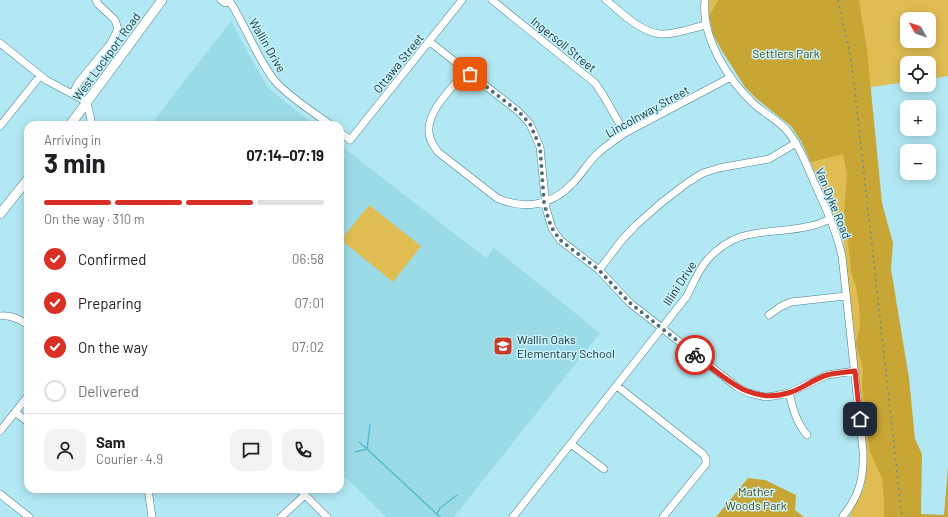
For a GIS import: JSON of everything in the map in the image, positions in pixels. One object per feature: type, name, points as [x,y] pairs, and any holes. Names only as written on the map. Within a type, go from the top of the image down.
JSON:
[{"type":"main road","name":"West Lockport Road","points":[[73,121],[162,0]]},
{"type":"main road","points":[[0,214],[24,184]]},
{"type":"street","points":[[72,93],[111,43],[118,29],[115,20],[98,4],[96,0]]},
{"type":"street","name":"Wallin Drive","points":[[221,0],[225,3],[229,0],[237,12],[263,62],[275,80],[291,95],[325,121]]},
{"type":"street","name":"Ottawa Street","points":[[344,135],[350,140],[430,42],[462,0]]},
{"type":"street","name":"Ingersoll Street","points":[[492,0],[595,83],[625,133]]},
{"type":"street","points":[[606,0],[637,24],[649,31],[660,34],[673,33],[706,25]]},
{"type":"street","name":"Van Dyke Road","points":[[705,0],[704,8],[706,25],[716,51],[731,77],[743,93],[788,132],[796,143],[838,239],[842,256],[864,464],[859,489],[853,504],[843,516]]},
{"type":"street","points":[[430,42],[519,112],[530,124],[540,147],[544,202],[552,228],[560,240],[599,270],[630,303],[661,328],[738,387],[749,393],[765,396],[789,393],[827,375],[855,371]]},
{"type":"street","points":[[0,43],[40,76],[87,102],[91,121]]},
{"type":"street","points":[[466,71],[432,114],[429,123],[431,142],[438,152],[497,198],[508,203],[522,205],[532,205],[544,202]]},
{"type":"street","points":[[0,126],[40,76]]},
{"type":"street","name":"Lincolnway Street","points":[[544,202],[564,191],[573,183],[596,155],[610,143],[625,133],[731,77]]},
{"type":"street","points":[[599,270],[635,226],[687,183],[704,173],[719,168],[769,159],[796,143]]},
{"type":"street","name":"Illini Drive","points":[[513,517],[686,296],[701,268],[708,259],[719,249],[744,235],[755,232],[809,227],[830,219]]},
{"type":"street","points":[[769,316],[780,307],[791,302],[846,296]]},
{"type":"street","points":[[0,316],[8,315],[24,323]]},
{"type":"street","points":[[617,386],[703,454],[706,459],[706,464],[663,517]]},
{"type":"street","points":[[789,393],[795,417],[800,427],[807,435]]},
{"type":"street","points":[[0,431],[24,401]]},
{"type":"street","points":[[15,412],[24,419]]},
{"type":"street","points":[[571,444],[604,469]]},
{"type":"street","points":[[149,493],[152,517]]},
{"type":"street","points":[[0,494],[29,517]]},
{"type":"street","points":[[281,517],[305,495],[327,517]]},
{"type":"shaded area","points":[[231,21],[269,89],[310,121],[155,121]]},
{"type":"shaded area","points":[[344,148],[486,258],[494,248],[600,333],[454,517],[386,517],[344,476]]},
{"type":"green space","name":"Settlers Park","points":[[709,0],[827,0],[893,517],[849,517],[864,488],[866,450],[847,285],[846,258],[841,231],[801,141],[791,126],[757,99],[745,87],[721,49],[713,34],[709,16]]},
{"type":"green space","points":[[718,0],[859,0],[867,50],[882,203],[893,243],[891,269],[909,378],[915,439],[922,454],[921,514],[944,515],[948,467],[948,517],[884,517],[882,478],[870,452],[862,386],[863,369],[856,344],[860,326],[859,306],[856,287],[851,272],[844,212],[847,174],[843,154],[811,162],[801,141],[791,126],[757,99],[745,87],[713,34],[709,16]]},
{"type":"green space","points":[[841,0],[948,0],[948,76],[936,78],[936,56],[900,56],[900,83],[864,88]]},
{"type":"green space","points":[[369,205],[421,246],[393,282],[344,242],[344,236]]},
{"type":"green space","name":"Mather Woods Park","points":[[748,478],[765,480],[796,495],[795,510],[804,517],[716,517]]},
{"type":"waterway","points":[[370,425],[367,449],[440,517]]},
{"type":"waterway","points":[[359,442],[367,449]]},
{"type":"waterway","points":[[355,452],[367,449]]},
{"type":"waterway","points":[[437,514],[440,508],[457,495]]},
{"type":"railway","points":[[838,0],[850,54],[854,83],[902,517]]},
{"type":"way so far","points":[[470,74],[519,112],[530,124],[536,134],[540,147],[544,202],[552,228],[560,240],[599,270],[630,303],[695,355]]},
{"type":"place","name":"Wallin Oaks Elementary School","points":[[503,346]]},
{"type":"route","points":[[695,355],[738,387],[749,393],[765,396],[789,393],[827,375],[855,371],[860,419]]}]
